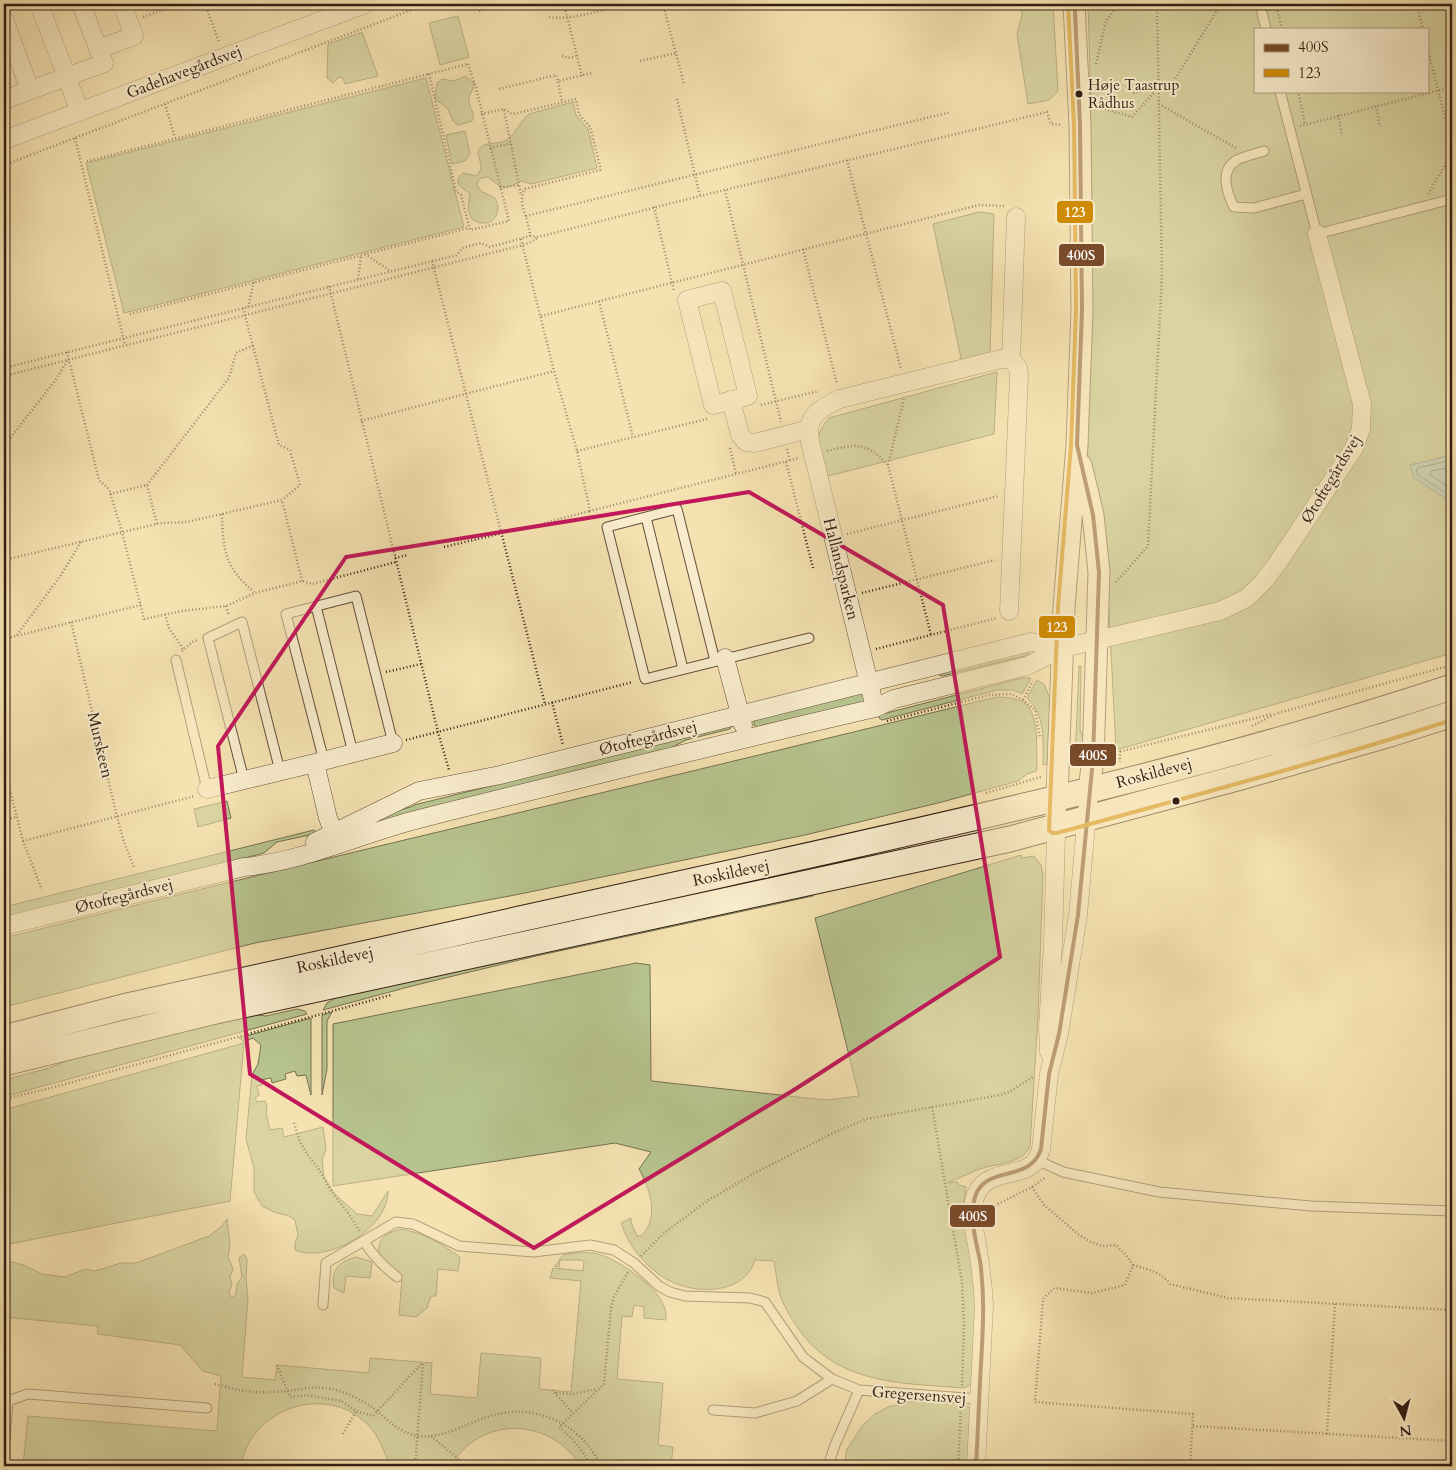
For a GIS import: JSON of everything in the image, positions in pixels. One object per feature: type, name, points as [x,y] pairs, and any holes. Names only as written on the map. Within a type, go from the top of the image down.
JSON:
[{"type":"main road","name":"Roskildevej","points":[[4,1038],[123,1007],[794,859],[1057,798],[1337,723],[1452,687]]},
{"type":"main road","name":"Roskildevej","points":[[4,1063],[211,1012],[799,886],[1055,827],[1241,777],[1452,714]]},
{"type":"street","points":[[40,4],[80,112]]},
{"type":"street","points":[[4,100],[104,63],[81,4]]},
{"type":"street","points":[[98,49],[134,36],[122,4]]},
{"type":"street","name":"Gadehavegårdsvej","points":[[4,140],[365,4]]},
{"type":"street","points":[[1037,1160],[1041,1149],[1049,1074],[1048,1028],[1063,943],[1055,827],[1057,798],[1050,772],[1063,648],[1064,607],[1077,446],[1082,310],[1080,99],[1075,7]]},
{"type":"street","points":[[4,19],[30,90]]},
{"type":"street","points":[[1009,611],[1019,376],[1018,368],[1011,359],[1016,217]]},
{"type":"street","name":"Øtoftegårdsvej","points":[[4,926],[244,866],[256,859],[290,850],[875,708],[894,699],[1033,664],[1063,648],[1220,611],[1247,598],[1277,564],[1354,448],[1361,429],[1362,404],[1317,234]]},
{"type":"street","points":[[722,291],[748,396],[731,400],[713,405],[687,300],[722,291]]},
{"type":"street","points":[[731,400],[740,435],[744,440],[754,443],[809,429],[814,416],[824,406],[840,399],[1001,359],[1011,359]]},
{"type":"street","name":"Hallandsparken","points":[[809,429],[813,454],[875,708]]},
{"type":"street","points":[[1063,943],[1078,915],[1092,759],[1099,572],[1093,515],[1077,446]]},
{"type":"street","name":"Øtoftegårdsvej","points":[[336,839],[376,811],[419,792],[500,775],[1031,642],[1063,648]]},
{"type":"street","points":[[720,660],[747,738]]},
{"type":"street","points":[[207,789],[393,743]]},
{"type":"street","points":[[319,762],[328,818],[336,839]]},
{"type":"street","name":"Gregersensvej","points":[[976,1466],[984,1305],[972,1207],[980,1188],[991,1179],[1026,1168],[1037,1160]]},
{"type":"lane","points":[[1262,13],[1266,28]]},
{"type":"lane","name":"Øtoftegårdsvej","points":[[1280,92],[1317,234]]},
{"type":"lane","points":[[1264,151],[1236,160],[1228,170],[1225,181],[1234,207],[1254,208],[1306,194]]},
{"type":"lane","points":[[1317,234],[1452,199]]},
{"type":"lane","points":[[720,660],[677,510],[607,527],[644,678],[684,669],[809,638]]},
{"type":"lane","points":[[646,517],[684,669]]},
{"type":"lane","points":[[319,762],[286,614],[316,606],[356,596],[393,743]]},
{"type":"lane","points":[[316,606],[353,753]]},
{"type":"lane","points":[[244,780],[208,638],[242,622],[280,771]]},
{"type":"lane","points":[[176,660],[207,789]]},
{"type":"lane","points":[[1037,1160],[1063,1172],[1158,1192],[1311,1206],[1452,1211]]},
{"type":"lane","name":"Gregersensvej","points":[[323,1304],[326,1263],[396,1222],[413,1224],[459,1246],[534,1252],[590,1245],[614,1250],[634,1263],[659,1286],[670,1292],[685,1296],[750,1298],[765,1302],[803,1357],[832,1379],[859,1390],[979,1399]]},
{"type":"lane","points":[[364,1242],[385,1268],[397,1277]]},
{"type":"lane","points":[[713,1410],[755,1413],[797,1402],[832,1379]]},
{"type":"lane","name":"Gregersensvej","points":[[828,1466],[859,1390]]},
{"type":"lane","points":[[4,1450],[8,1402],[28,1394],[207,1408]]},
{"type":"path","points":[[129,23],[178,4]]},
{"type":"path","points":[[205,4],[224,57]]},
{"type":"path","points":[[4,165],[427,4]]},
{"type":"path","points":[[479,11],[504,4]]},
{"type":"path","points":[[564,4],[582,76]]},
{"type":"path","points":[[549,17],[560,19],[581,16],[620,4]]},
{"type":"path","points":[[663,4],[684,84]]},
{"type":"path","points":[[1094,72],[1106,21],[1119,4]]},
{"type":"path","points":[[1113,586],[1148,546],[1162,275],[1157,4]]},
{"type":"path","points":[[1133,94],[1159,87],[1169,89],[1221,4]]},
{"type":"path","points":[[1276,4],[1282,28]]},
{"type":"path","points":[[1419,4],[1417,4],[1423,28]]},
{"type":"path","points":[[1424,207],[1424,200],[1444,167],[1452,145],[1428,50]]},
{"type":"path","points":[[640,61],[676,53]]},
{"type":"path","points":[[562,56],[568,58],[577,56]]},
{"type":"path","points":[[87,161],[468,64],[476,88],[509,221],[470,230],[469,228],[130,314]]},
{"type":"path","points":[[558,81],[592,73]]},
{"type":"path","points":[[429,74],[456,191],[461,195],[469,228]]},
{"type":"path","points":[[499,89],[556,75],[562,102]]},
{"type":"path","points":[[1080,99],[1132,117],[1159,87]]},
{"type":"path","points":[[1298,92],[1305,124],[1452,87]]},
{"type":"path","points":[[504,108],[512,114],[576,99],[579,114],[590,127],[600,170],[525,189],[522,193],[522,199]]},
{"type":"path","points":[[677,99],[700,196]]},
{"type":"path","points":[[164,104],[175,138]]},
{"type":"path","points":[[1159,104],[1248,156]]},
{"type":"path","points":[[1376,106],[1380,126]]},
{"type":"path","points":[[482,114],[504,108]]},
{"type":"path","points":[[504,108],[530,236]]},
{"type":"path","points":[[526,216],[951,112]]},
{"type":"path","points":[[4,368],[457,255],[462,248],[481,243],[490,247],[530,236],[538,237],[1047,112],[1051,124],[1062,125]]},
{"type":"path","points":[[1338,115],[1342,136]]},
{"type":"path","points":[[75,138],[125,345]]},
{"type":"path","points":[[490,148],[511,143]]},
{"type":"path","points":[[847,160],[906,391],[888,465],[930,636]]},
{"type":"path","points":[[500,188],[519,185]]},
{"type":"path","points":[[725,190],[784,436],[813,568]]},
{"type":"path","points":[[541,316],[979,205],[1011,206],[1016,217]]},
{"type":"path","points":[[654,208],[675,294],[687,300]]},
{"type":"path","points":[[4,376],[531,242],[538,237]]},
{"type":"path","points":[[521,239],[590,511]]},
{"type":"path","points":[[803,249],[840,399]]},
{"type":"path","points":[[365,254],[390,271]]},
{"type":"path","points":[[358,279],[361,255]]},
{"type":"path","points":[[432,261],[545,704]]},
{"type":"path","points":[[248,307],[254,282]]},
{"type":"path","points":[[329,286],[421,664],[453,784]]},
{"type":"path","points":[[599,301],[633,437]]},
{"type":"path","points":[[4,560],[157,524],[187,522],[282,500],[300,485],[290,450],[279,445],[243,308]]},
{"type":"path","points":[[110,494],[148,485],[230,378],[236,352],[254,345]]},
{"type":"path","points":[[67,352],[99,480],[109,489],[144,620],[182,610],[226,606],[254,593],[302,581],[312,584],[396,562]]},
{"type":"path","points":[[4,446],[54,382],[69,359]]},
{"type":"path","points":[[361,421],[554,371]]},
{"type":"path","points":[[544,523],[853,445],[868,449],[888,465]]},
{"type":"path","points":[[148,485],[157,524]]},
{"type":"path","points":[[833,537],[1014,492]]},
{"type":"path","points":[[282,500],[302,581]]},
{"type":"path","points":[[222,514],[225,550],[233,571],[254,593]]},
{"type":"path","points":[[444,547],[507,532]]},
{"type":"path","points":[[16,636],[61,575],[81,542]]},
{"type":"path","points":[[395,558],[407,555]]},
{"type":"path","points":[[848,596],[1011,556]]},
{"type":"path","points":[[4,639],[141,605]]},
{"type":"path","points":[[862,653],[1008,615],[1009,611]]},
{"type":"path","points":[[165,614],[169,628],[183,649]]},
{"type":"path","name":"Murskeen","points":[[70,622],[117,817],[134,867]]},
{"type":"path","points":[[176,660],[183,649],[192,642],[208,638]]},
{"type":"path","points":[[375,675],[421,664]]},
{"type":"path","points":[[1092,759],[1277,713],[1452,665]]},
{"type":"path","points":[[393,743],[644,678]]},
{"type":"path","points":[[1023,700],[1034,680]]},
{"type":"path","points":[[875,708],[878,723],[989,695],[1011,694],[1023,700],[1035,710],[1040,730],[1040,746]]},
{"type":"path","points":[[552,702],[566,758]]},
{"type":"path","points":[[1120,752],[1120,764]]},
{"type":"path","points":[[4,766],[23,841],[42,890]]},
{"type":"path","points":[[23,841],[194,797],[207,789]]},
{"type":"path","points":[[4,820],[16,817]]},
{"type":"path","points":[[590,1466],[572,1437],[559,1427],[604,1384],[611,1308],[614,1297],[634,1263],[664,1234],[707,1202],[753,1174],[831,1134],[866,1119],[1000,1095],[1009,1092],[1036,1074],[1049,1074]]},
{"type":"path","points":[[932,1107],[962,1282],[964,1325],[958,1466]]},
{"type":"path","points":[[294,1123],[300,1142],[307,1154],[351,1217],[364,1242]]},
{"type":"path","points":[[976,1241],[996,1204],[1032,1187],[1044,1205],[1078,1234],[1102,1246],[1116,1245],[1133,1265],[1165,1277],[1170,1284],[1228,1298],[1452,1310]]},
{"type":"path","points":[[1133,1265],[1125,1285],[1092,1293],[1054,1288],[1043,1299],[1035,1402],[1193,1414],[1190,1466]]},
{"type":"path","points":[[1327,1434],[1335,1303]]},
{"type":"path","points":[[277,1365],[290,1397],[307,1395],[341,1401],[356,1411],[374,1416],[423,1362],[415,1466]]},
{"type":"path","points":[[215,1384],[244,1391],[287,1391],[316,1386],[334,1390],[364,1402],[396,1427],[418,1436],[430,1436],[448,1432],[487,1416],[514,1411],[530,1412],[562,1423],[586,1443],[601,1466]]},
{"type":"path","points":[[556,1393],[573,1394],[598,1389]]},
{"type":"path","points":[[552,1390],[573,1413]]},
{"type":"path","points":[[343,1434],[356,1411]]},
{"type":"path","points":[[1192,1426],[1452,1441]]},
{"type":"path","points":[[430,1436],[467,1466]]},
{"type":"highlighted area","points":[[749,492],[943,605],[1000,957],[797,1088],[534,1248],[250,1074],[218,746],[346,557]]},
{"type":"green space","points":[[1020,4],[1053,4],[1058,91],[1049,100],[1028,104],[1017,34],[1022,15]]},
{"type":"green space","points":[[1088,4],[1452,4],[1452,653],[1116,750],[1105,534],[1087,451],[1087,128],[1091,106]]},
{"type":"green space","points":[[458,16],[469,57],[440,65],[429,23]]},
{"type":"green space","points":[[362,32],[378,76],[345,84],[343,78],[339,77],[333,83],[327,78],[328,44]]},
{"type":"green space","points":[[465,76],[474,83],[469,100],[473,118],[472,121],[458,125],[453,121],[448,109],[436,100],[437,83],[442,79],[454,81]]},
{"type":"green space","points":[[426,78],[464,227],[124,313],[86,163]]},
{"type":"green space","points":[[573,102],[576,115],[588,129],[597,168],[531,184],[521,181],[507,187],[500,186],[488,177],[482,178],[477,185],[481,191],[495,198],[498,211],[493,220],[488,222],[477,222],[471,218],[468,209],[470,194],[458,184],[458,179],[463,173],[476,176],[479,172],[481,165],[478,151],[480,148],[486,144],[506,140],[529,114]]},
{"type":"green space","points":[[465,131],[470,154],[465,161],[452,164],[446,135]]},
{"type":"green space","points":[[979,212],[994,214],[990,355],[962,363],[933,224]]},
{"type":"green space","points":[[997,372],[994,434],[828,476],[818,446],[818,439],[823,426],[829,418]]},
{"type":"green space","points":[[1029,650],[1029,655],[942,676],[939,675],[940,673]]},
{"type":"green space","points":[[1079,666],[1081,666],[1080,729],[1084,742],[1083,757],[1075,760]]},
{"type":"green space","points":[[1022,678],[1031,678],[1022,694],[1013,690],[997,690],[882,720],[879,718],[879,715]]},
{"type":"green space","points":[[1037,680],[1044,684],[1050,699],[1047,764],[1043,765],[1043,738],[1038,712],[1027,698]]},
{"type":"green space","points":[[862,693],[866,700],[863,703],[757,728],[754,725],[754,720]]},
{"type":"green space","points":[[996,697],[1010,698],[1023,702],[1028,707],[1035,722],[1037,768],[1036,771],[1027,774],[1018,781],[942,802],[805,835],[515,895],[255,943],[4,1007],[4,938]]},
{"type":"green space","points":[[732,726],[730,729],[686,740],[665,751],[357,827],[414,805]]},
{"type":"green space","points":[[227,801],[231,818],[198,827],[194,809]]},
{"type":"green space","points":[[314,830],[316,832],[314,834],[277,842],[264,853],[4,919],[4,907]]},
{"type":"green space","points":[[1021,855],[1022,858],[1034,856],[1041,865],[1043,876],[1038,1015],[1030,1147],[1026,1153],[1014,1160],[977,1170],[948,1183],[957,1182],[959,1185],[966,1187],[963,1212],[976,1284],[974,1380],[969,1386],[963,1388],[897,1382],[856,1372],[837,1364],[819,1351],[803,1335],[790,1316],[780,1295],[774,1261],[755,1260],[749,1272],[739,1281],[727,1287],[713,1289],[685,1286],[671,1282],[660,1275],[636,1252],[621,1223],[631,1218],[637,1236],[642,1236],[649,1224],[652,1208],[651,1202],[648,1188],[639,1169],[651,1152],[615,1143],[333,1186],[333,1024],[636,963],[650,965],[651,1081],[826,1100],[859,1096],[815,918]]},
{"type":"green space","points":[[813,894],[813,896],[536,956],[323,1010],[327,1003],[344,993]]},
{"type":"green space","points":[[297,1009],[305,1011],[307,1014],[14,1094],[4,1095],[4,1080],[49,1068],[97,1048],[248,1014],[266,1016]]},
{"type":"green space","points":[[332,1012],[327,1021],[327,1069],[322,1095],[322,1015]]},
{"type":"green space","points":[[311,1018],[311,1095],[306,1075],[297,1076],[295,1071],[285,1074],[286,1079],[272,1083],[271,1078],[260,1080],[262,1085],[257,1086],[259,1095],[255,1098],[257,1102],[265,1101],[270,1130],[282,1128],[284,1137],[323,1127],[326,1149],[322,1160],[324,1177],[334,1193],[357,1214],[372,1216],[388,1191],[386,1205],[379,1218],[368,1230],[354,1240],[339,1247],[324,1252],[309,1253],[295,1250],[298,1235],[295,1220],[262,1206],[254,1192],[254,1168],[246,1139],[252,1075],[258,1064],[261,1045],[253,1038],[248,1040],[247,1044],[239,1038]]},
{"type":"green space","points":[[244,1043],[230,1201],[4,1245],[4,1110]]},
{"type":"green space","points":[[227,1219],[230,1245],[228,1257],[233,1269],[230,1277],[232,1283],[229,1293],[231,1298],[236,1295],[237,1284],[242,1277],[239,1258],[244,1254],[247,1259],[248,1299],[242,1377],[275,1380],[277,1365],[369,1373],[370,1358],[432,1363],[430,1394],[477,1398],[481,1353],[541,1358],[539,1389],[571,1392],[581,1281],[550,1278],[553,1268],[583,1271],[584,1262],[582,1260],[560,1260],[559,1267],[555,1266],[563,1255],[594,1253],[614,1260],[646,1283],[661,1300],[665,1309],[666,1320],[644,1318],[644,1307],[634,1305],[632,1317],[622,1316],[617,1379],[663,1383],[658,1445],[673,1447],[671,1466],[581,1466],[568,1450],[552,1438],[534,1431],[515,1428],[497,1431],[479,1438],[464,1449],[451,1466],[389,1464],[380,1441],[372,1429],[355,1414],[336,1406],[315,1404],[295,1407],[276,1415],[260,1428],[248,1445],[241,1466],[23,1466],[28,1416],[217,1431],[221,1376],[203,1371],[180,1345],[98,1334],[97,1326],[5,1317],[4,1260],[23,1265],[42,1274],[65,1277],[85,1269],[95,1271],[121,1263],[136,1263],[209,1236],[221,1227]]},
{"type":"green space","points":[[402,1229],[432,1240],[460,1257],[458,1271],[438,1269],[436,1296],[431,1296],[427,1308],[416,1317],[399,1315],[402,1278],[379,1256],[379,1245],[383,1237],[391,1232]]},
{"type":"green space","points":[[356,1257],[372,1262],[370,1278],[346,1276],[344,1293],[334,1288],[335,1271],[345,1261]]},
{"type":"green space","points":[[918,1400],[965,1404],[972,1411],[970,1466],[844,1466],[847,1449],[863,1425],[875,1414],[888,1407]]},
{"type":"water","points":[[1452,455],[1452,503],[1414,478],[1410,465]]},
{"type":"transit line","name":"123","points":[[1068,4],[1074,125],[1076,310],[1071,445],[1058,607],[1049,830],[1052,833],[1057,833],[1156,806],[1304,765],[1452,720]]},
{"type":"transit line","name":"400S","points":[[976,1466],[983,1300],[982,1274],[973,1219],[974,1202],[976,1194],[982,1185],[999,1176],[1019,1171],[1028,1166],[1036,1160],[1041,1149],[1049,1074],[1059,1034],[1078,915],[1093,759],[1099,572],[1093,515],[1077,445],[1082,310],[1080,125],[1076,4]]},
{"type":"place","name":"Høje Taastrup Rådhus","points":[[1079,94]]}]
